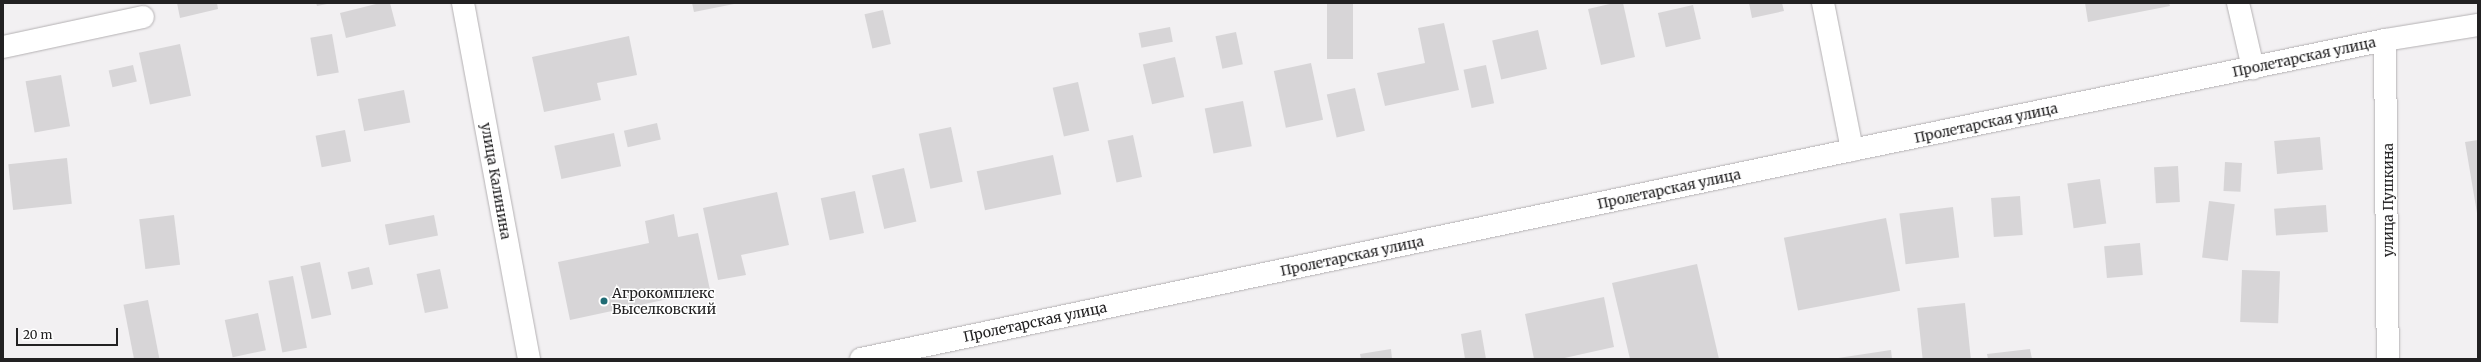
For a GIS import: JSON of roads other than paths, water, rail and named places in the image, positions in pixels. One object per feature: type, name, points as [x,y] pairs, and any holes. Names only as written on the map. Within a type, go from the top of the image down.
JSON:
[{"type":"street","name":"улица Калинина","points":[[463,3],[528,359]]},
{"type":"street","points":[[1823,3],[1852,150]]},
{"type":"street","points":[[2238,3],[2253,68]]},
{"type":"street","points":[[3,47],[144,16]]},
{"type":"street","name":"Пролетарская улица","points":[[862,359],[1852,150],[2385,40],[2478,25]]},
{"type":"street","name":"улица Пушкина","points":[[2385,40],[2388,359]]},
{"type":"place","name":"Агрокомплекс Выселковский","points":[[604,301]]}]
